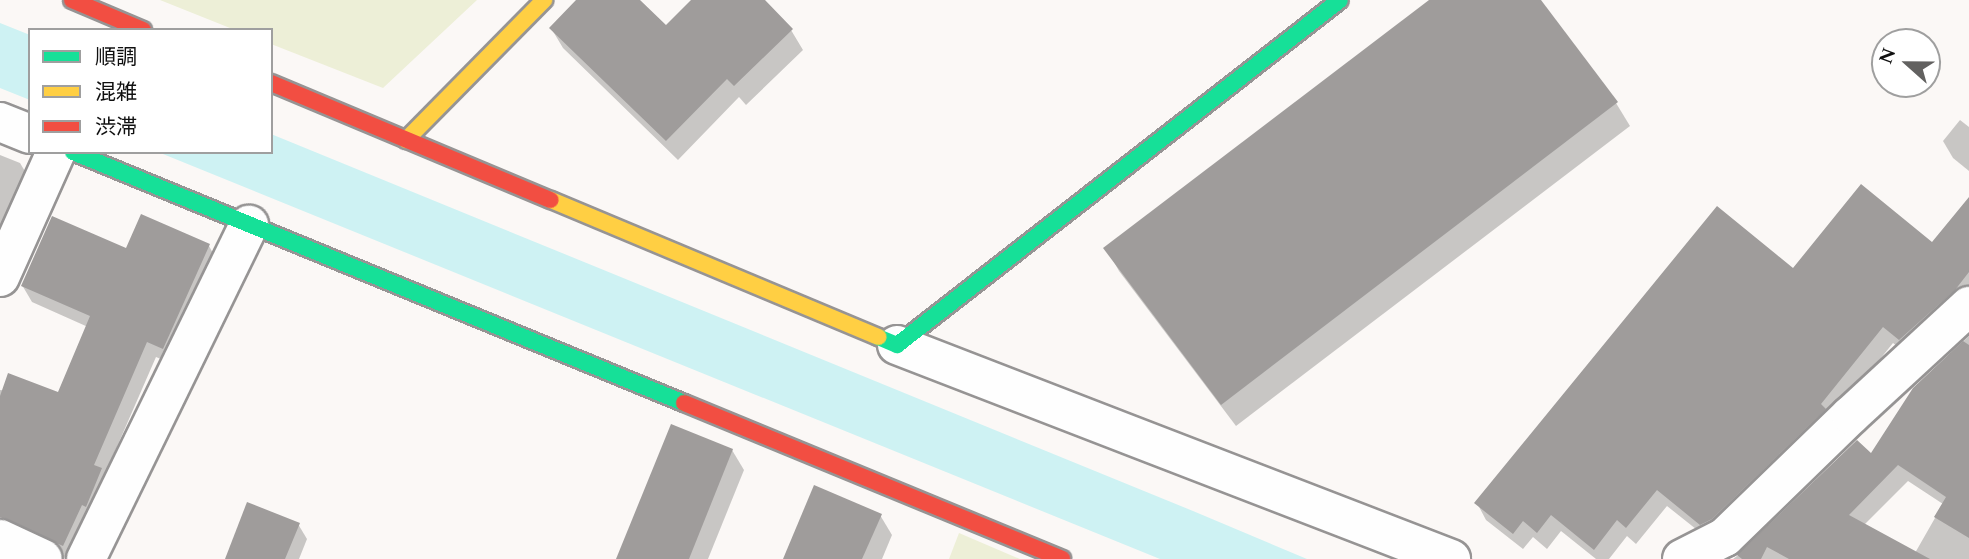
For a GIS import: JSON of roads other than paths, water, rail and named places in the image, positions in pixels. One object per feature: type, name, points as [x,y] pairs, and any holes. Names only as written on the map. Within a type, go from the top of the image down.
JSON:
[{"type":"street","points":[[72,0],[138,28]]},
{"type":"street","points":[[406,140],[544,0]]},
{"type":"street","points":[[897,345],[1340,0]]},
{"type":"street","points":[[273,84],[897,345],[1451,559]]},
{"type":"street","points":[[0,122],[28,133]]},
{"type":"street","points":[[0,277],[55,154]]},
{"type":"street","points":[[78,154],[1062,559]]},
{"type":"street","points":[[86,559],[249,225]]},
{"type":"street","points":[[1682,559],[1725,537],[1850,415],[1969,306]]},
{"type":"street","points":[[0,539],[43,559]]},
{"type":"water","points":[[0,23],[28,34],[28,99],[0,88]]},
{"type":"water","points":[[273,135],[1307,559],[1160,559],[163,154],[273,154]]}]
